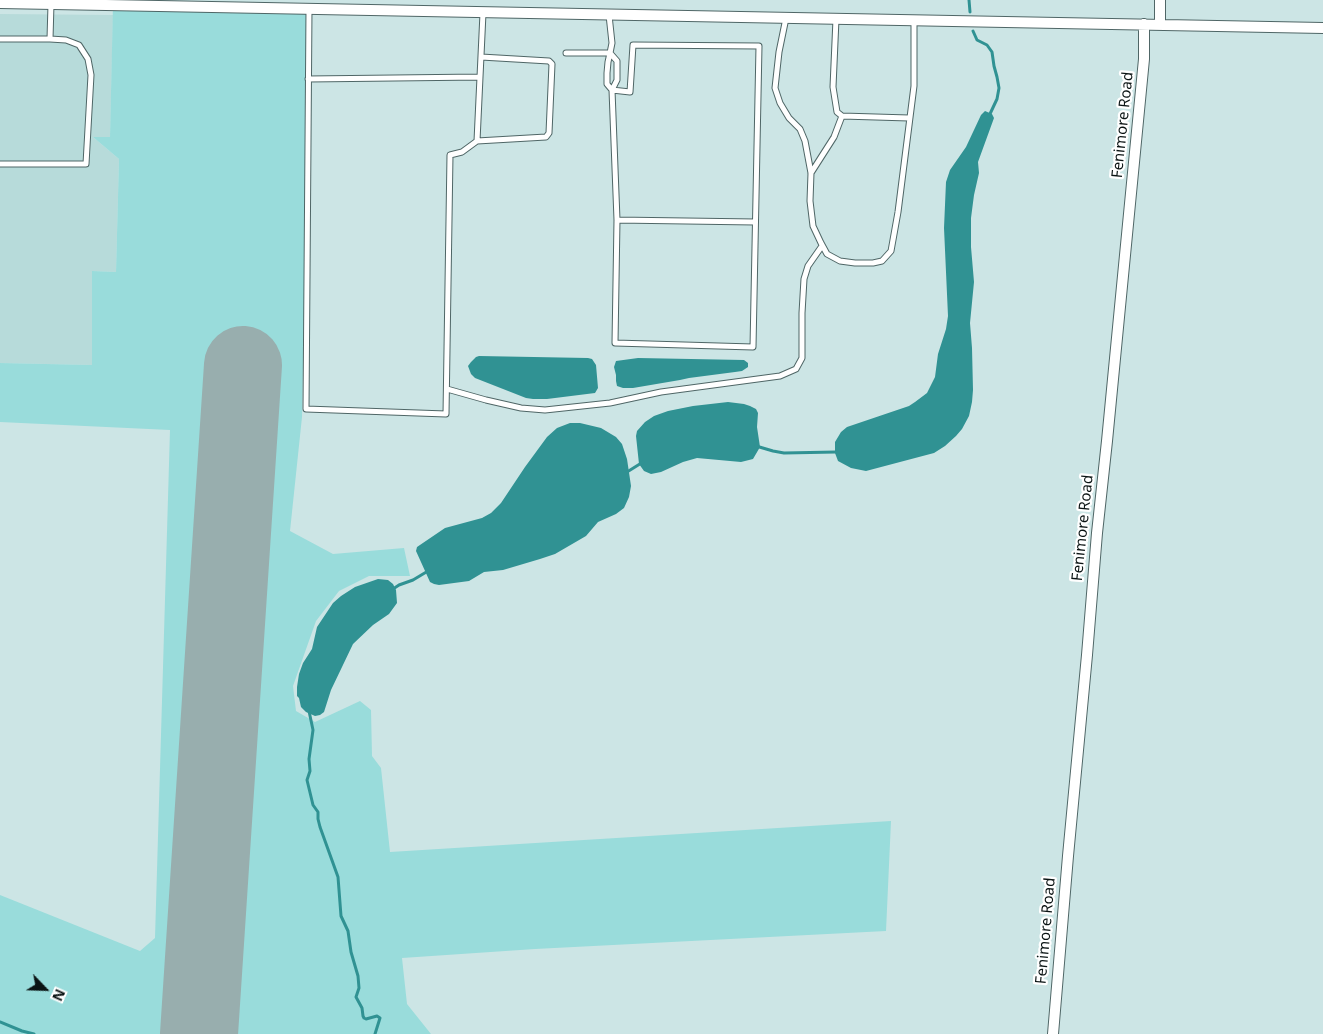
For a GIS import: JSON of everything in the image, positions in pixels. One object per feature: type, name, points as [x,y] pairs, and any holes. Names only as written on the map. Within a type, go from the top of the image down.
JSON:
[{"type":"street","points":[[1160,0],[1160,25]]},
{"type":"street","points":[[0,3],[1323,28]]},
{"type":"street","name":"Fenimore Road","points":[[1052,1034],[1097,533],[1144,59],[1144,24]]},
{"type":"lane","points":[[50,39],[51,4]]},
{"type":"lane","points":[[309,9],[306,409],[446,414],[450,155],[462,152],[477,141],[546,137],[549,133],[552,64],[549,61],[481,57]]},
{"type":"lane","points":[[477,141],[484,12]]},
{"type":"lane","points":[[566,53],[610,54],[617,62],[617,80],[612,90],[617,220],[615,343],[753,347],[759,46],[633,45],[630,92],[612,90],[607,84],[608,62],[610,54],[612,43],[609,14]]},
{"type":"lane","points":[[786,18],[779,52],[776,88],[780,103],[805,140],[811,173],[810,201],[813,226],[827,254],[840,261],[855,263],[882,261],[891,251],[898,212],[914,86],[914,20]]},
{"type":"lane","points":[[836,19],[834,87],[837,112],[842,116],[909,118]]},
{"type":"lane","points":[[0,39],[66,40],[79,45],[88,59],[92,75],[86,164],[0,164]]},
{"type":"lane","points":[[308,79],[480,77]]},
{"type":"lane","points":[[811,173],[834,137],[842,116]]},
{"type":"lane","points":[[617,220],[755,222]]},
{"type":"lane","points":[[447,389],[522,408],[546,410],[610,403],[662,392],[780,376],[796,369],[802,358],[804,279],[808,266],[822,246]]},
{"type":"shaded area","points":[[113,4],[310,8],[302,417],[290,531],[333,554],[404,548],[410,576],[369,576],[339,591],[316,621],[293,686],[296,711],[315,722],[360,701],[371,710],[372,756],[381,768],[390,852],[891,821],[886,931],[535,949],[402,958],[407,1004],[431,1034],[0,1034],[0,895],[140,951],[155,938],[170,430],[0,422],[0,363],[92,365],[92,271],[116,272],[119,159],[93,137],[110,137]]},
{"type":"shaded area","points":[[0,14],[113,15],[110,138],[93,137],[119,159],[116,272],[92,271],[92,365],[0,363]]},
{"type":"shaded area","points":[[985,111],[992,114],[994,118],[978,162],[979,173],[971,218],[974,282],[970,323],[973,390],[969,416],[956,436],[934,453],[866,471],[851,468],[838,461],[835,453],[835,442],[841,432],[847,427],[909,406],[927,393],[935,377],[938,354],[948,316],[944,228],[946,182],[950,170],[966,147],[981,115]]},
{"type":"shaded area","points":[[479,356],[592,359],[596,365],[598,388],[595,393],[547,399],[526,398],[475,378],[468,366]]},
{"type":"shaded area","points":[[638,358],[744,360],[748,363],[748,367],[742,371],[633,388],[617,386],[614,367],[616,361]]},
{"type":"shaded area","points":[[728,402],[750,406],[756,409],[758,413],[757,427],[760,447],[753,459],[741,462],[697,458],[661,472],[651,474],[644,471],[639,464],[636,436],[637,431],[645,422],[654,416],[668,411]]},
{"type":"shaded area","points":[[570,423],[580,423],[601,428],[616,437],[622,444],[627,459],[631,486],[624,508],[598,522],[586,536],[555,554],[503,570],[484,572],[469,581],[439,585],[430,582],[416,551],[417,547],[445,528],[482,518],[491,513],[501,503],[547,437],[557,428]]},
{"type":"shaded area","points":[[378,579],[388,580],[393,584],[396,590],[397,603],[389,614],[373,625],[353,644],[331,690],[324,712],[315,716],[306,712],[301,707],[297,696],[297,687],[303,663],[312,649],[317,627],[333,603],[341,596],[355,587]]},
{"type":"waterway","points":[[969,0],[970,12]]},
{"type":"waterway","points":[[973,31],[977,40],[987,45],[992,52],[997,77],[999,88],[997,99],[989,116]]},
{"type":"waterway","points":[[756,446],[784,453],[836,452]]},
{"type":"waterway","points":[[627,472],[643,462]]},
{"type":"waterway","points":[[393,589],[428,571]]},
{"type":"waterway","points":[[309,711],[313,730],[309,759],[310,771],[307,780],[313,805],[318,812],[320,827],[338,877],[341,916],[348,931],[351,952],[358,976],[359,988],[356,997],[362,1008],[364,1018],[377,1016],[380,1018],[375,1034]]},
{"type":"waterway","points":[[0,1022],[34,1034]]},
{"type":"runway","points":[[199,1034],[243,365]]}]
